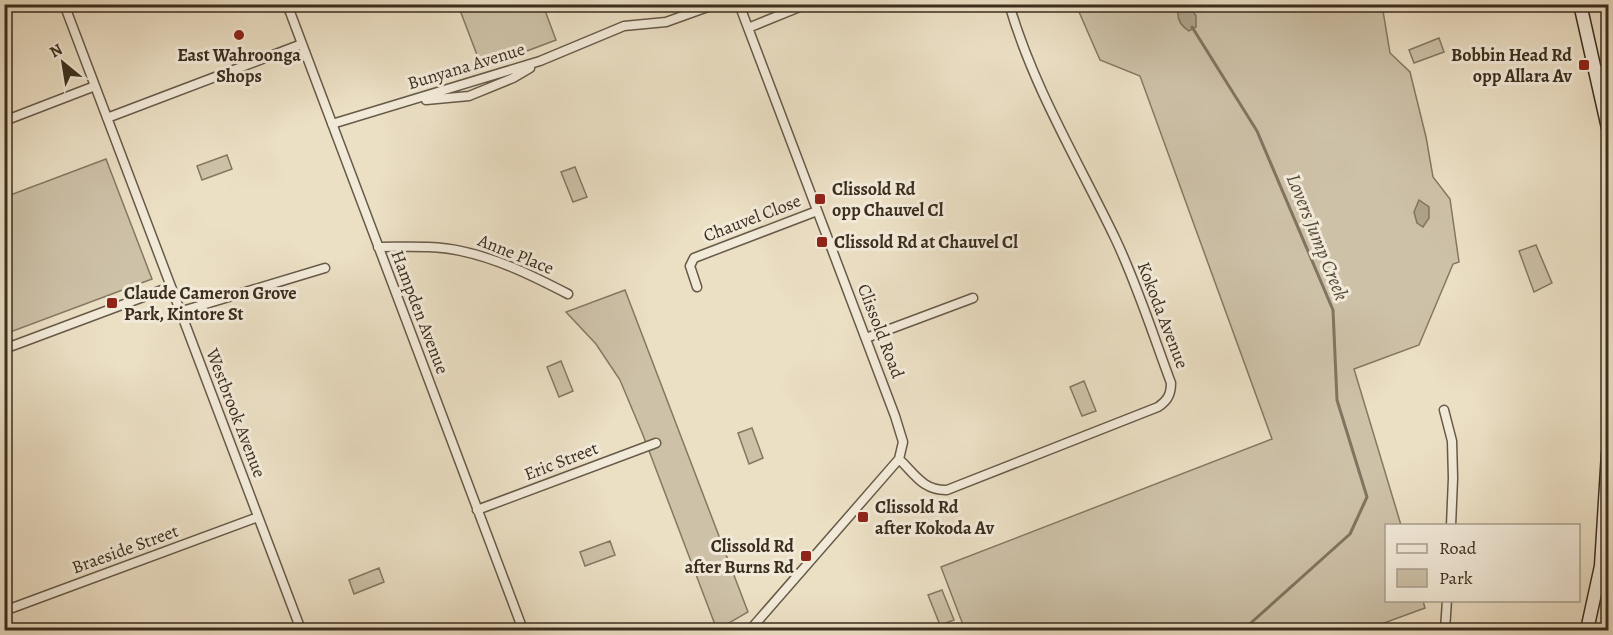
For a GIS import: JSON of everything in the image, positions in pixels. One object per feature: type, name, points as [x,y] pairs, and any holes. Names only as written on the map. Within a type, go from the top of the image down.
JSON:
[{"type":"main road","points":[[1580,4],[1608,128]]},
{"type":"main road","points":[[1587,630],[1596,599],[1601,566],[1608,453]]},
{"type":"street","name":"Westbrook Avenue","points":[[64,4],[301,630]]},
{"type":"street","name":"Hampden Avenue","points":[[287,4],[523,630]]},
{"type":"street","name":"Bunyana Avenue","points":[[332,124],[402,103],[470,96],[513,78],[540,61],[624,26],[666,22],[716,4]]},
{"type":"street","name":"Clissold Road","points":[[739,4],[901,432],[903,442],[899,459]]},
{"type":"street","points":[[748,28],[807,4]]},
{"type":"street","name":"Kokoda Avenue","points":[[899,459],[919,481],[932,489],[946,490],[1158,407],[1169,397],[1171,390],[1171,383],[1115,240],[1029,60],[1009,4]]},
{"type":"street","points":[[107,118],[302,44]]},
{"type":"street","points":[[1595,72],[1608,68]]},
{"type":"street","points":[[4,121],[95,86]]},
{"type":"street","name":"Chauvel Close","points":[[697,287],[690,266],[694,258],[817,211]]},
{"type":"street","name":"Anne Place","points":[[378,247],[459,250],[495,260],[529,274],[567,294]]},
{"type":"street","points":[[179,312],[325,268]]},
{"type":"street","points":[[4,349],[170,287]]},
{"type":"street","points":[[866,338],[973,298]]},
{"type":"street","points":[[1444,410],[1452,441],[1454,478],[1451,524]]},
{"type":"street","name":"Eric Street","points":[[477,510],[656,443]]},
{"type":"street","points":[[750,630],[899,459]]},
{"type":"street","name":"Braeside Street","points":[[4,611],[258,517]]},
{"type":"street","points":[[1445,630],[1447,602]]},
{"type":"green space","points":[[458,5],[543,5],[556,40],[482,68]]},
{"type":"green space","points":[[1076,5],[1382,5],[1390,53],[1410,72],[1433,177],[1450,199],[1459,262],[1453,264],[1419,345],[1354,369],[1401,524],[1385,524],[1385,602],[1423,602],[1425,608],[1365,630],[965,630],[941,567],[1272,439],[1140,76],[1100,60]]},
{"type":"green space","points":[[1439,38],[1444,52],[1414,63],[1409,50]]},
{"type":"green space","points":[[227,155],[232,169],[202,180],[197,166]]},
{"type":"green space","points":[[106,159],[152,279],[5,334],[5,197]]},
{"type":"green space","points":[[575,167],[587,197],[573,202],[561,172]]},
{"type":"green space","points":[[1536,245],[1552,283],[1534,292],[1519,251]]},
{"type":"green space","points":[[625,290],[748,612],[717,630],[620,380],[596,344],[566,312]]},
{"type":"green space","points":[[561,361],[573,391],[559,397],[547,367]]},
{"type":"green space","points":[[1084,381],[1096,411],[1082,416],[1070,387]]},
{"type":"green space","points":[[752,428],[763,458],[749,464],[738,433]]},
{"type":"green space","points":[[610,541],[615,555],[585,566],[580,552]]},
{"type":"green space","points":[[379,568],[384,582],[354,594],[349,580]]},
{"type":"green space","points":[[942,590],[954,620],[940,625],[928,595]]},
{"type":"shaded area","points":[[1185,6],[1191,8],[1196,16],[1196,27],[1189,31],[1178,17],[1178,11]]},
{"type":"shaded area","points":[[1419,200],[1429,207],[1429,218],[1423,227],[1417,223],[1414,212]]},
{"type":"waterway","name":"Lovers Jump Creek","points":[[1192,27],[1257,131],[1333,310],[1337,400],[1367,497],[1350,534],[1243,630]]},
{"type":"place","name":"East Wahroonga Shops","points":[[239,35]]},
{"type":"place","name":"Bobbin Head Rd opp Allara Av","points":[[1584,65]]},
{"type":"place","name":"Clissold Rd opp Chauvel Cl","points":[[820,199]]},
{"type":"place","name":"Clissold Rd at Chauvel Cl","points":[[822,242]]},
{"type":"place","name":"Claude Cameron Grove Park, Kintore St","points":[[112,303]]},
{"type":"place","name":"Clissold Rd after Kokoda Av","points":[[863,517]]},
{"type":"place","name":"Clissold Rd after Burns Rd","points":[[806,556]]}]
